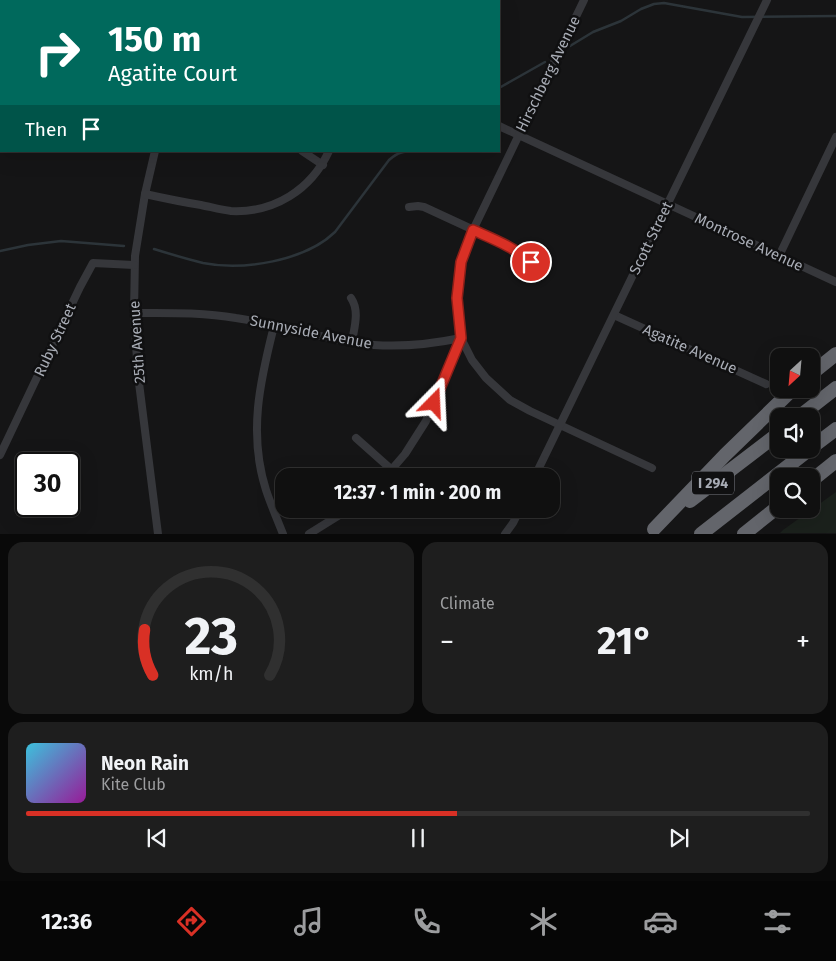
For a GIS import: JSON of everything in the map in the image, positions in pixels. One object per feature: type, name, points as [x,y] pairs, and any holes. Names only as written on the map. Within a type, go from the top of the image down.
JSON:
[{"type":"highway","points":[[820,367],[836,354]]},
{"type":"highway","points":[[810,408],[836,388]]},
{"type":"highway","points":[[651,531],[784,398]]},
{"type":"highway","name":"I 294","points":[[820,441],[836,428]]},
{"type":"highway","name":"I 294","points":[[651,531],[770,440]]},
{"type":"highway","name":"I 294","points":[[701,534],[798,458]]},
{"type":"highway","points":[[820,474],[836,461]]},
{"type":"highway","points":[[744,534],[770,513]]},
{"type":"street","name":"Hirschberg Avenue","points":[[394,468],[426,421],[461,338],[457,298],[461,262],[473,230],[584,0]]},
{"type":"street","name":"Scott Street","points":[[539,468],[765,4]]},
{"type":"street","name":"Montrose Avenue","points":[[500,126],[836,282]]},
{"type":"street","points":[[779,256],[836,137]]},
{"type":"street","name":"25th Avenue","points":[[155,152],[145,194],[134,265],[134,313],[138,375],[158,534]]},
{"type":"street","points":[[303,152],[322,165]]},
{"type":"street","points":[[145,194],[230,211],[254,210],[289,198],[313,178],[328,152]]},
{"type":"street","points":[[409,208],[424,207],[510,247],[523,254],[531,262]]},
{"type":"street","name":"Ruby Street","points":[[0,455],[80,286],[94,263],[134,265]]},
{"type":"street","points":[[350,298],[354,303],[356,314],[352,342]]},
{"type":"street","name":"Sunnyside Avenue","points":[[134,313],[207,314],[238,318],[352,342],[376,345],[417,345],[461,338]]},
{"type":"street","name":"Agatite Avenue","points":[[614,315],[766,384]]},
{"type":"street","points":[[274,326],[259,393],[257,435],[261,469],[266,489],[283,534]]},
{"type":"street","points":[[461,338],[472,360],[486,378],[510,400],[652,468]]},
{"type":"street","points":[[356,438],[390,468]]},
{"type":"street","points":[[309,534],[335,518]]},
{"type":"street","points":[[505,534],[516,518]]},
{"type":"shaded area","points":[[836,492],[836,533],[780,533],[800,518],[820,518],[820,503]]},
{"type":"waterway","points":[[570,46],[593,32],[621,21],[641,9],[654,4],[664,3],[742,17],[836,16]]},
{"type":"waterway","points":[[500,87],[545,62]]},
{"type":"waterway","points":[[154,249],[203,263],[236,266],[291,257],[322,242],[335,232],[389,160],[393,156],[405,152]]},
{"type":"waterway","points":[[0,251],[61,241],[124,246]]},
{"type":"railway","points":[[0,0],[0,69]]},
{"type":"route","points":[[434,403],[461,338],[457,298],[461,262],[473,230],[523,254],[531,262]]}]
